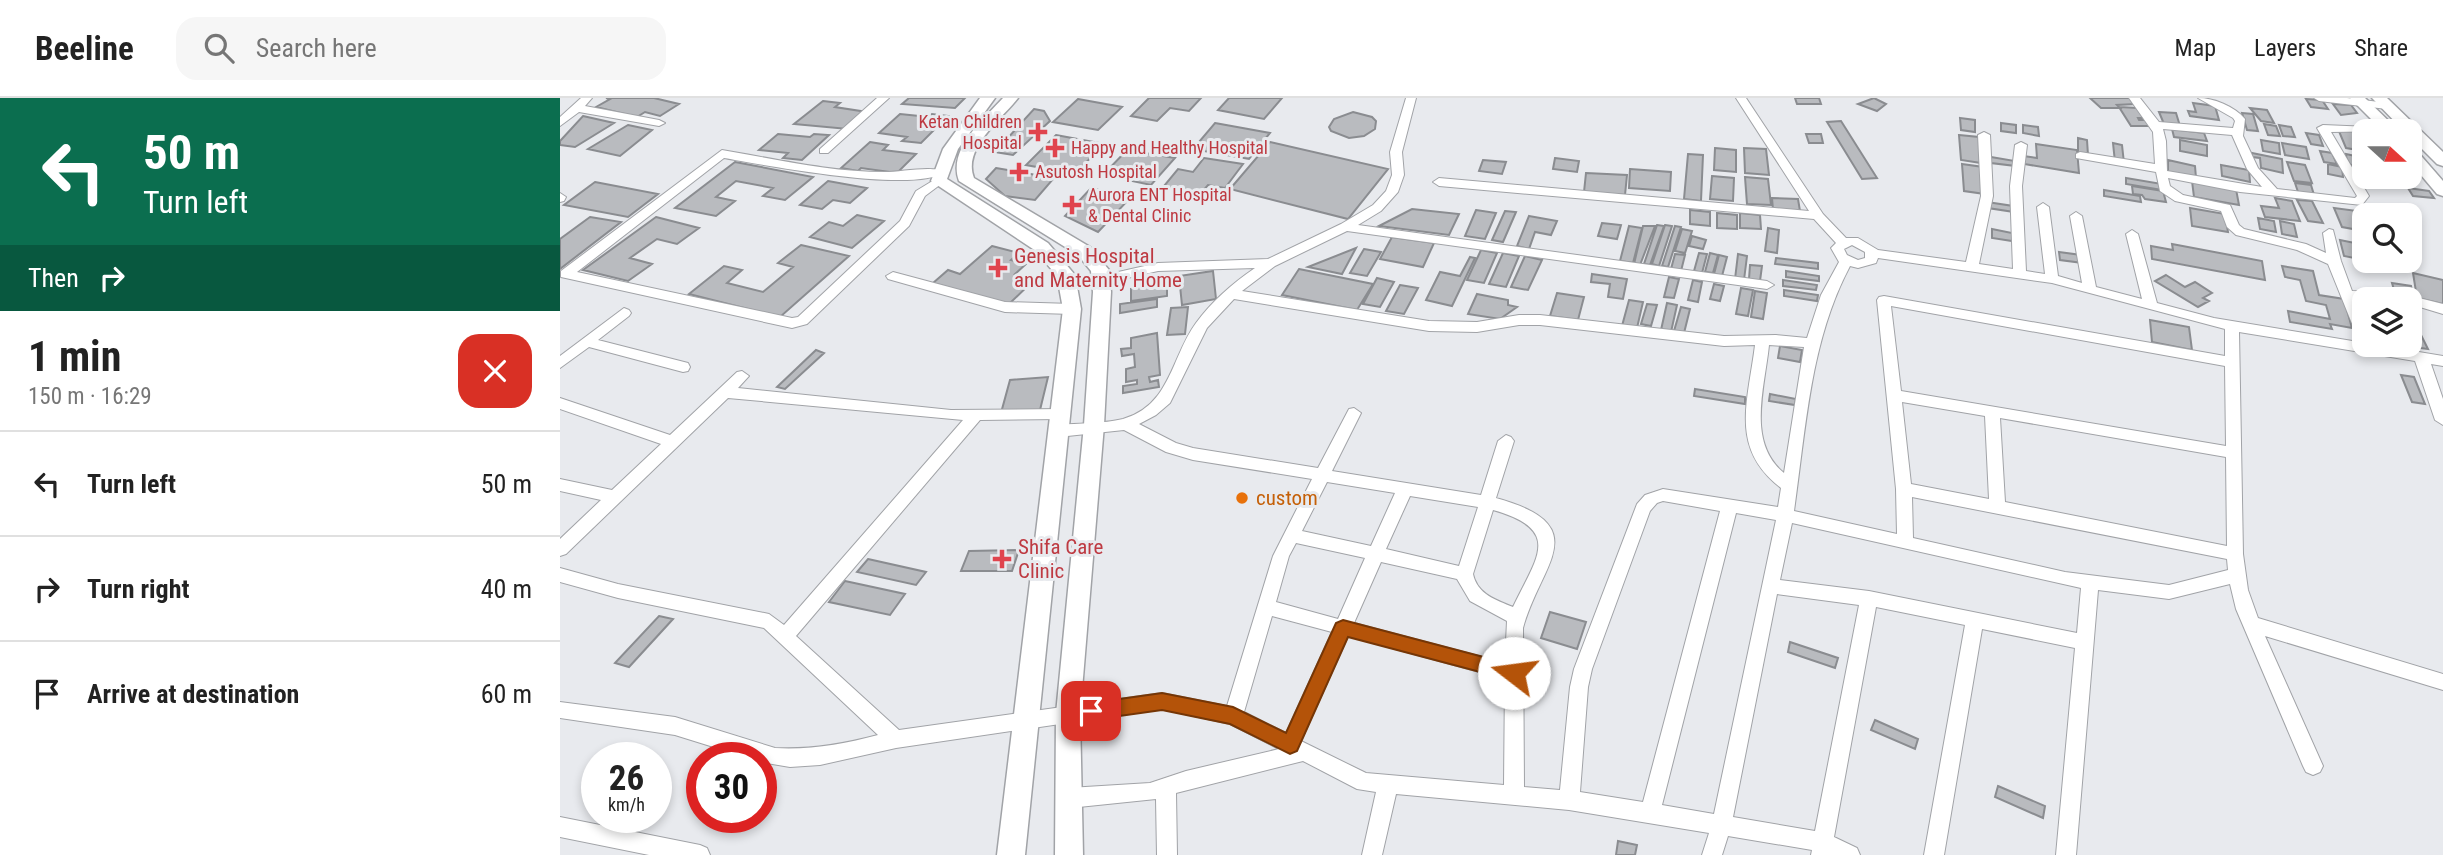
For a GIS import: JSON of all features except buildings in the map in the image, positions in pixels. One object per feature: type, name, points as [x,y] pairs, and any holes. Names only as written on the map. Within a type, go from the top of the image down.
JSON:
[{"type":"street","points":[[560,123],[587,98]]},
{"type":"street","points":[[824,151],[884,98]]},
{"type":"street","points":[[988,98],[943,160],[939,177],[920,194],[905,223],[802,321],[792,323],[566,274],[722,154],[869,177],[939,177],[1042,247],[1066,275],[1072,309],[1011,855]]},
{"type":"street","points":[[1011,98],[968,151],[962,164],[962,173],[968,181],[1084,251],[1100,270],[1101,280],[1094,425],[1068,715],[1069,855]]},
{"type":"street","points":[[725,392],[975,416],[1094,425],[1126,424],[1151,411],[1165,399],[1201,326],[1230,294],[1270,263],[1345,227],[1377,208],[1392,192],[1398,175],[1396,152],[1411,98]]},
{"type":"street","points":[[1741,98],[1818,216],[1843,243]]},
{"type":"street","points":[[2134,98],[2157,125],[2162,138],[2161,171],[2164,188],[2170,193],[2179,198],[2226,208],[2233,227],[2240,232],[2301,247],[2334,261]]},
{"type":"street","points":[[2203,98],[2237,116],[2240,125],[2236,132]]},
{"type":"street","points":[[2319,98],[2383,102],[2443,161]]},
{"type":"street","points":[[2359,100],[2379,119]]},
{"type":"street","points":[[576,108],[659,123]]},
{"type":"street","points":[[2157,125],[2236,132]]},
{"type":"street","points":[[2352,129],[2323,128],[2352,179]]},
{"type":"street","points":[[2236,132],[2253,169],[2273,192]]},
{"type":"street","points":[[1972,266],[1987,196],[1984,135]]},
{"type":"street","points":[[2020,274],[2017,186],[2021,145]]},
{"type":"street","points":[[2080,156],[2273,192],[2350,203],[2363,199],[2357,189]]},
{"type":"street","points":[[2422,167],[2443,191]]},
{"type":"street","points":[[1438,182],[1818,216]]},
{"type":"street","points":[[2043,207],[2052,279]]},
{"type":"street","points":[[2076,216],[2090,289]]},
{"type":"street","points":[[1345,227],[1767,285]]},
{"type":"street","points":[[2329,233],[2334,261],[2352,305]]},
{"type":"street","points":[[2132,234],[2151,306]]},
{"type":"street","points":[[1873,253],[1871,260],[1863,263],[1846,261],[1837,251],[1843,243],[1853,241],[1864,244],[1873,253],[2052,279],[2232,326],[2352,342]]},
{"type":"street","points":[[1712,855],[1722,824],[1785,515],[1812,343],[1828,295],[1846,261]]},
{"type":"street","points":[[1101,280],[1158,267],[1270,263]]},
{"type":"street","points":[[893,276],[1005,307],[1072,309]]},
{"type":"street","points":[[1230,294],[1429,326],[1477,327],[1519,320],[1540,320],[1724,341],[1812,343]]},
{"type":"street","points":[[2348,295],[2395,296],[2443,309]]},
{"type":"street","points":[[1905,543],[1904,489],[1884,300],[2233,362]]},
{"type":"street","points":[[560,363],[624,313]]},
{"type":"street","points":[[2232,326],[2236,575],[2252,624],[2313,766]]},
{"type":"street","points":[[1763,340],[1754,436],[1759,455],[1770,471],[1790,485]]},
{"type":"street","points":[[587,342],[683,367]]},
{"type":"street","points":[[2443,361],[2421,357],[2443,420]]},
{"type":"street","points":[[560,549],[742,376]]},
{"type":"street","points":[[1895,395],[2235,453]]},
{"type":"street","points":[[560,403],[673,442]]},
{"type":"street","points":[[1992,412],[1997,507]]},
{"type":"street","points":[[1233,716],[1265,607],[1291,535],[1354,413]]},
{"type":"street","points":[[785,636],[975,416]]},
{"type":"street","points":[[1126,424],[1171,448],[1193,454],[1488,502],[1534,520],[1548,537],[1546,556],[1516,616],[1514,795]]},
{"type":"street","points":[[1506,441],[1465,574],[1468,591],[1475,597],[1516,616]]},
{"type":"street","points":[[560,485],[614,497]]},
{"type":"street","points":[[1297,748],[1343,628],[1405,489]]},
{"type":"street","points":[[1904,489],[2235,554]]},
{"type":"street","points":[[1569,800],[1578,687],[1643,508],[1651,499],[1663,495],[1785,515],[2090,583],[2169,592],[2236,575]]},
{"type":"street","points":[[1650,812],[1730,505]]},
{"type":"street","points":[[1291,535],[1465,574]]},
{"type":"street","points":[[560,575],[618,591],[769,622],[896,739]]},
{"type":"street","points":[[2066,855],[2090,583]]},
{"type":"street","points":[[1770,586],[1869,598],[2086,643]]},
{"type":"street","points":[[1823,849],[1869,598]]},
{"type":"street","points":[[1265,607],[1514,673]]},
{"type":"street","points":[[1934,855],[1975,620]]},
{"type":"street","points":[[2252,624],[2443,681]]},
{"type":"street","points":[[560,709],[675,726],[775,757],[791,759],[858,749],[896,739],[1162,701],[1233,716],[1364,782],[1569,800],[1650,812],[1722,824],[1850,855]]},
{"type":"street","points":[[1069,798],[1150,792],[1297,748]]},
{"type":"street","points":[[1372,855],[1388,784]]},
{"type":"street","points":[[1166,788],[1167,855]]},
{"type":"street","points":[[560,827],[700,855]]},
{"type":"place","name":"Ketan Children Hospital","points":[[1038,132]]},
{"type":"place","name":"Happy and Healthy Hospital","points":[[1055,148]]},
{"type":"place","name":"Asutosh Hospital","points":[[1019,172]]},
{"type":"place","name":"Aurora ENT Hospital & Dental Clinic","points":[[1072,205]]},
{"type":"place","name":"Genesis Hospital and Maternity Home","points":[[998,268]]},
{"type":"place","name":"custom","points":[[1242,498]]},
{"type":"place","name":"Shifa Care Clinic","points":[[1002,559]]},
{"type":"route","points":[[1091,711],[1162,701],[1233,716],[1290,745],[1343,628],[1514,673]]}]
